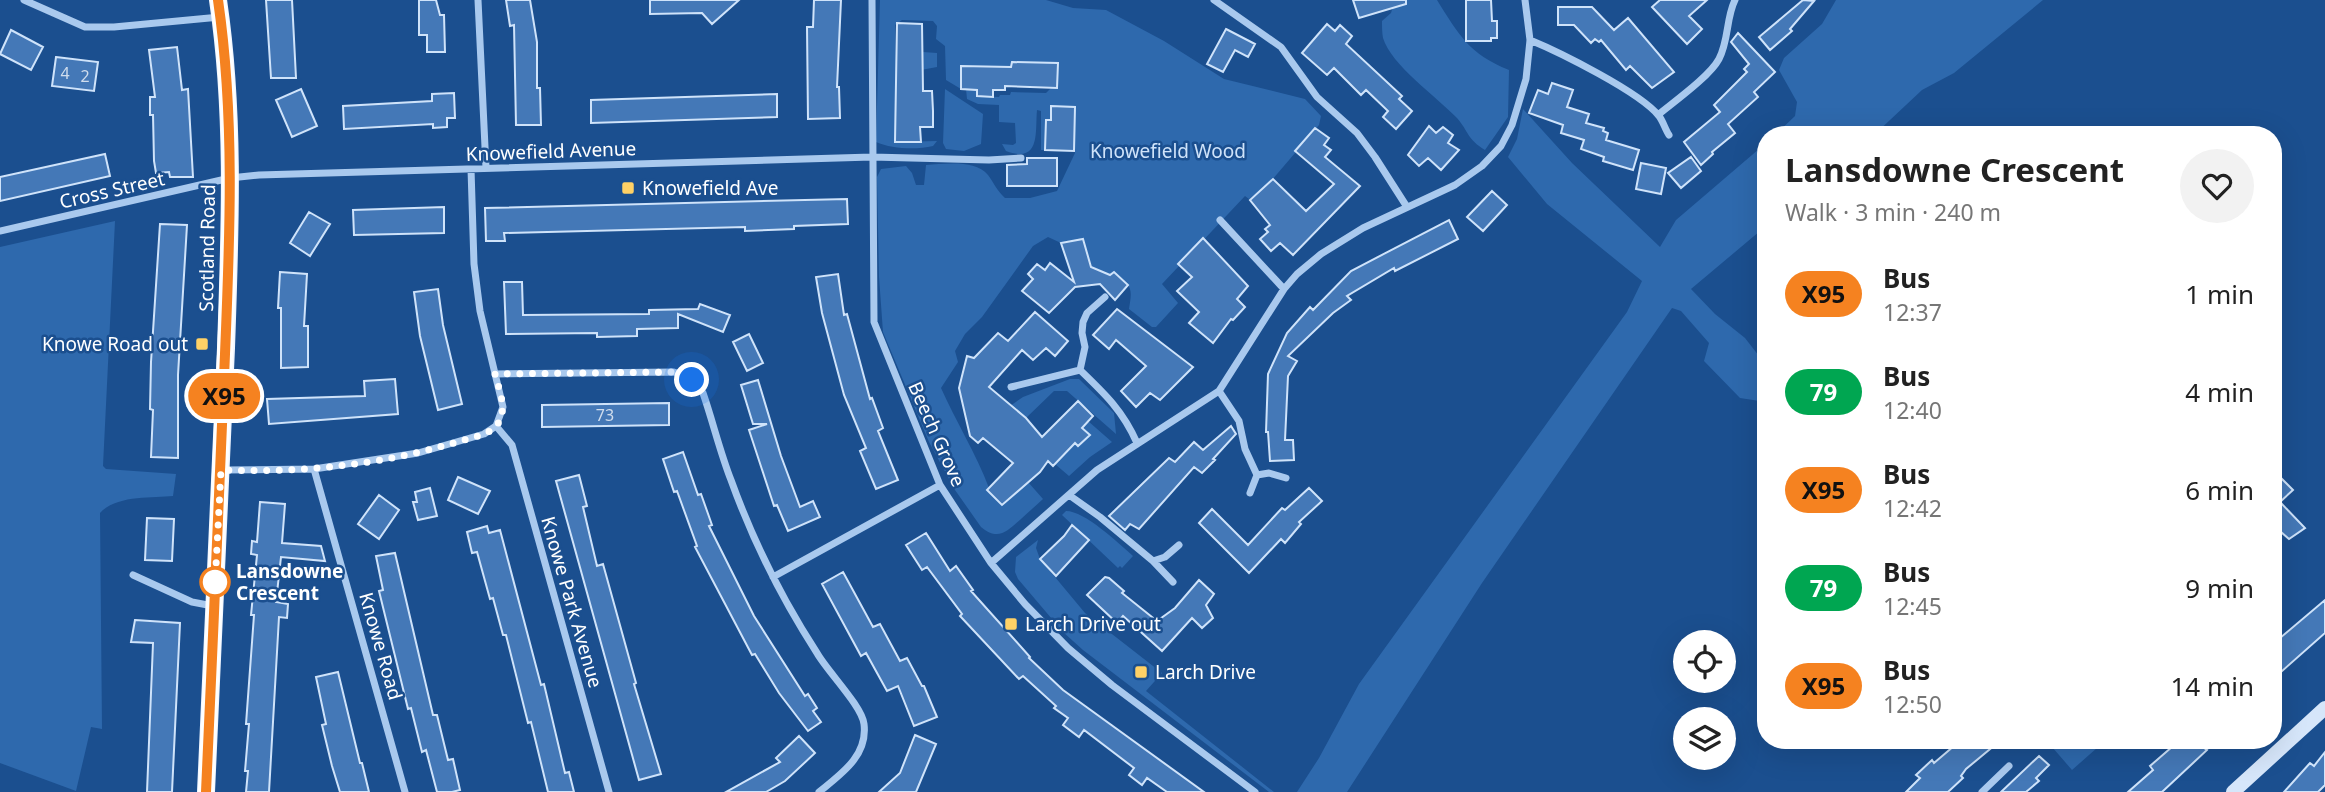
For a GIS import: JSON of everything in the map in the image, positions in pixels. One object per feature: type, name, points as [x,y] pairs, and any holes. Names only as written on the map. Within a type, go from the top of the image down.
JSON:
[{"type":"main road","name":"Scotland Road","points":[[206,792],[221,470],[230,178],[230,134],[219,9]]},
{"type":"main road","points":[[2282,747],[2325,708]]},
{"type":"main road","points":[[2233,792],[2280,749]]},
{"type":"street","points":[[24,0],[85,27],[114,27],[219,9]]},
{"type":"street","points":[[478,0],[486,168]]},
{"type":"street","name":"Beech Grove","points":[[872,0],[874,322],[940,485],[991,563],[1025,604],[1068,648],[1112,685],[1255,792]]},
{"type":"street","points":[[1214,0],[1281,47],[1317,97],[1357,133],[1376,157],[1407,207]]},
{"type":"street","points":[[991,563],[1097,470],[1219,391],[1284,289],[1321,254],[1363,228],[1455,185],[1482,166],[1501,146],[1520,104],[1527,79],[1530,40],[1525,0]]},
{"type":"street","points":[[1658,115],[1720,58],[1735,0]]},
{"type":"street","points":[[1530,40],[1570,58],[1626,92],[1658,115],[1668,135]]},
{"type":"street","name":"Knowefield Avenue","points":[[230,178],[872,157],[989,160],[1021,158]]},
{"type":"street","points":[[221,470],[314,469],[418,453],[484,434],[496,426],[503,407],[480,311],[473,254],[471,169]]},
{"type":"street","name":"Cross Street","points":[[0,231],[230,178]]},
{"type":"street","points":[[1220,220],[1284,289]]},
{"type":"street","points":[[1080,370],[1085,347],[1083,322],[1087,313],[1105,297]]},
{"type":"street","points":[[1080,370],[1117,406],[1137,443]]},
{"type":"street","points":[[1011,387],[1080,370]]},
{"type":"street","points":[[495,374],[674,372],[692,380],[703,393],[730,478],[773,577],[817,654],[863,716],[865,735],[859,753],[854,761],[820,792]]},
{"type":"street","points":[[1219,391],[1239,421],[1245,449],[1257,475],[1250,493]]},
{"type":"street","name":"Knowe Park Avenue","points":[[496,426],[512,444],[609,792]]},
{"type":"street","name":"Knowe Road","points":[[314,469],[405,792]]},
{"type":"street","points":[[1257,475],[1269,473],[1286,478]]},
{"type":"street","points":[[773,577],[940,485]]},
{"type":"street","points":[[1069,495],[1153,561],[1173,582]]},
{"type":"street","points":[[1153,561],[1165,557],[1179,545]]},
{"type":"street","points":[[133,575],[192,602],[214,606]]},
{"type":"street","points":[[1982,792],[2009,766]]},
{"type":"green space","name":"Knowefield Wood","points":[[880,0],[1046,0],[1073,8],[1106,10],[1164,41],[1224,79],[1305,99],[1321,116],[1319,125],[1266,187],[1249,199],[1245,196],[1162,284],[1178,303],[1156,327],[1152,327],[1129,309],[1129,288],[1114,272],[1111,275],[1097,269],[1092,271],[1083,239],[1061,243],[1048,237],[1033,246],[982,317],[965,334],[955,351],[958,362],[941,388],[947,401],[989,488],[1028,482],[1043,499],[1003,533],[993,534],[981,527],[955,490],[929,442],[883,332],[877,177],[881,169],[906,166],[916,185],[924,185],[926,165],[959,164],[982,170],[1005,198],[1030,198],[1057,191],[1075,153],[1075,107],[1052,106],[1051,120],[1046,120],[1045,137],[1051,150],[1041,150],[1041,111],[1037,110],[1036,136],[1031,150],[1017,154],[1006,151],[1002,144],[1016,143],[1015,123],[999,122],[999,105],[978,104],[967,99],[966,89],[977,89],[977,96],[999,97],[1010,95],[1011,92],[1046,93],[1057,82],[1057,63],[1012,62],[1011,66],[962,66],[961,89],[946,80],[945,46],[936,39],[937,26],[933,21],[902,20],[895,25],[896,65],[922,66],[923,52],[937,53],[937,67],[921,70],[922,78],[896,78],[896,142],[937,141],[933,146],[912,148],[876,142]]},
{"type":"green space","points":[[1395,0],[1437,0],[1474,50],[1509,70],[1508,117],[1485,150],[1471,139],[1457,118],[1405,70],[1388,48],[1383,38],[1382,21],[1391,13]]},
{"type":"green space","points":[[1836,0],[2043,0],[1954,73],[1922,90],[1884,126],[1784,126],[1795,116],[1797,102],[1779,70],[1784,58],[1822,24]]},
{"type":"green space","points":[[945,89],[983,114],[981,144],[964,151],[946,149],[943,143]]},
{"type":"green space","points":[[1523,109],[1572,163],[1660,247],[1676,220],[1757,151],[1757,234],[1691,289],[1715,314],[1745,338],[1757,353],[1757,401],[1740,398],[1704,361],[1709,343],[1681,311],[1672,308],[1482,583],[1347,792],[1297,792],[1319,758],[1359,684],[1627,312],[1642,281],[1547,204],[1508,157],[1517,139]]},
{"type":"green space","points":[[115,221],[103,466],[106,469],[176,474],[173,496],[125,500],[100,513],[102,729],[91,727],[76,791],[0,763],[0,247]]},
{"type":"green space","points":[[1070,379],[1079,379],[1114,413],[1116,434],[1067,391],[1054,391],[1026,418],[1010,406],[1023,397]]},
{"type":"green space","points":[[1088,421],[1112,442],[1069,476],[1055,464],[1071,439],[1078,446],[1090,436],[1082,428]]},
{"type":"green space","points":[[1066,511],[1074,512],[1092,522],[1133,556],[1122,568],[1118,568],[1062,515]]},
{"type":"green space","points":[[1038,540],[1036,548],[1040,559],[1085,613],[1162,673],[1146,691],[1274,792],[1269,792],[1063,632],[1015,572],[1016,557]]},
{"type":"green space","points":[[2054,749],[2096,749],[2072,770]]},
{"type":"building","points":[[266,0],[292,0],[296,78],[271,78]]},
{"type":"building","points":[[419,0],[436,0],[440,15],[444,15],[445,52],[427,52],[427,35],[419,35]]},
{"type":"building","points":[[506,0],[530,0],[537,42],[537,88],[540,88],[541,125],[516,125],[514,25],[510,26]]},
{"type":"building","points":[[650,0],[739,0],[712,24],[702,13],[650,14]]},
{"type":"building","points":[[814,0],[841,0],[837,87],[840,118],[808,119],[807,27],[813,27]]},
{"type":"building","points":[[1353,0],[1406,0],[1406,4],[1359,18]]},
{"type":"building","points":[[1466,0],[1491,0],[1492,21],[1497,21],[1497,38],[1491,38],[1491,41],[1466,41]]},
{"type":"building","points":[[1660,0],[1707,0],[1689,16],[1702,29],[1687,44],[1652,7]]},
{"type":"building","points":[[1803,0],[1814,1],[1790,29],[1792,31],[1770,50],[1759,37]]},
{"type":"building","points":[[1558,7],[1592,7],[1614,30],[1628,18],[1674,72],[1652,88],[1630,66],[1626,70],[1601,40],[1599,42],[1595,39],[1591,43],[1574,25],[1558,25]]},
{"type":"building","points":[[897,23],[922,24],[923,91],[932,91],[933,127],[920,127],[921,142],[895,142]]},
{"type":"building","points":[[1327,24],[1335,31],[1340,25],[1352,36],[1346,44],[1402,96],[1399,99],[1412,111],[1396,129],[1383,117],[1388,111],[1366,90],[1361,95],[1334,68],[1327,75],[1302,53]]},
{"type":"building","points":[[1226,29],[1255,44],[1248,57],[1235,50],[1223,72],[1207,64]]},
{"type":"building","points":[[11,30],[43,47],[31,70],[0,54]]},
{"type":"building","points":[[1738,33],[1775,72],[1754,92],[1758,97],[1728,124],[1735,133],[1701,165],[1684,142],[1720,112],[1714,105],[1747,72],[1744,69],[1749,64],[1731,42]]},
{"type":"building","points":[[177,47],[182,90],[188,89],[193,177],[170,177],[169,172],[156,173],[154,161],[150,97],[155,97],[149,50]]},
{"type":"building","points":[[56,57],[98,62],[94,91],[52,86]]},
{"type":"building","points":[[1012,62],[1058,63],[1057,88],[1005,86],[1005,90],[993,90],[993,97],[977,96],[977,90],[961,89],[961,66],[1011,67]]},
{"type":"building","points":[[1552,83],[1573,90],[1567,107],[1589,114],[1586,123],[1604,128],[1603,131],[1608,133],[1606,140],[1639,150],[1633,170],[1603,161],[1604,157],[1581,149],[1584,140],[1561,133],[1563,125],[1529,113],[1538,90],[1548,94]]},
{"type":"building","points":[[301,89],[317,126],[292,137],[276,100]]},
{"type":"building","points":[[454,93],[455,118],[447,118],[447,127],[433,128],[433,124],[344,129],[343,106],[432,101],[432,94]]},
{"type":"building","points":[[777,94],[777,117],[591,123],[591,100]]},
{"type":"building","points":[[1051,106],[1075,107],[1074,151],[1045,150],[1046,120],[1051,120]]},
{"type":"building","points":[[1429,126],[1436,133],[1443,127],[1453,135],[1448,143],[1459,150],[1441,170],[1428,158],[1419,166],[1408,155]]},
{"type":"building","points":[[1315,128],[1329,138],[1324,145],[1331,150],[1325,157],[1360,186],[1293,255],[1280,243],[1271,251],[1260,239],[1268,232],[1265,229],[1270,225],[1250,200],[1273,179],[1306,211],[1334,184],[1295,151]]},
{"type":"building","points":[[105,154],[110,176],[0,201],[0,177]]},
{"type":"building","points":[[1691,157],[1701,171],[1681,188],[1668,173]]},
{"type":"building","points":[[1027,158],[1057,158],[1057,186],[1007,186],[1007,165],[1027,164]]},
{"type":"building","points":[[1641,163],[1666,168],[1661,194],[1636,189]]},
{"type":"building","points":[[1492,191],[1507,205],[1483,231],[1467,217]]},
{"type":"building","points":[[847,199],[848,224],[745,231],[745,227],[504,233],[505,241],[486,241],[485,208]]},
{"type":"building","points":[[444,207],[444,233],[354,235],[353,210]]},
{"type":"building","points":[[309,212],[330,224],[310,256],[290,243]]},
{"type":"building","points":[[1449,220],[1458,239],[1395,271],[1394,268],[1347,296],[1351,300],[1333,313],[1288,356],[1297,361],[1288,376],[1285,440],[1293,440],[1294,460],[1270,461],[1266,432],[1268,374],[1287,333],[1310,307],[1313,310],[1351,271]]},
{"type":"building","points":[[160,224],[187,225],[178,375],[178,458],[151,457],[151,362]]},
{"type":"building","points":[[1203,238],[1248,286],[1237,299],[1245,307],[1231,319],[1213,343],[1189,323],[1199,312],[1177,291],[1192,277],[1178,264]]},
{"type":"building","points":[[1083,239],[1091,267],[1110,275],[1114,272],[1128,285],[1115,300],[1100,284],[1075,287],[1049,313],[1022,291],[1033,279],[1028,274],[1037,264],[1045,270],[1050,263],[1074,282],[1061,243]]},
{"type":"building","points":[[280,272],[307,274],[304,326],[308,326],[308,367],[281,368],[281,308],[278,308]]},
{"type":"building","points":[[838,274],[844,315],[847,314],[870,399],[872,398],[883,428],[878,431],[898,480],[876,489],[860,451],[866,448],[844,395],[822,313],[816,277]]},
{"type":"building","points":[[504,282],[522,282],[523,315],[649,314],[649,310],[698,309],[700,304],[730,315],[723,332],[678,314],[678,328],[637,329],[637,336],[597,337],[597,333],[506,334]]},
{"type":"building","points":[[438,289],[443,325],[462,404],[438,410],[420,336],[414,292]]},
{"type":"building","points":[[1117,309],[1193,367],[1160,400],[1150,393],[1136,407],[1121,391],[1146,366],[1116,340],[1109,349],[1093,335]]},
{"type":"building","points":[[1035,312],[1068,341],[1055,356],[1046,348],[1033,360],[1022,350],[989,387],[1026,418],[1042,437],[1078,401],[1093,416],[1082,428],[1090,435],[1078,446],[1075,443],[1053,466],[1048,461],[1040,472],[1002,505],[987,490],[1013,463],[983,438],[978,443],[970,436],[959,388],[967,356],[974,358],[998,333],[1008,341]]},
{"type":"building","points":[[749,334],[763,363],[747,371],[733,342]]},
{"type":"building","points":[[395,379],[398,414],[269,424],[267,399],[365,396],[364,381]]},
{"type":"building","points":[[758,380],[800,507],[813,501],[820,517],[788,531],[777,505],[774,506],[749,430],[767,424],[753,424],[741,385]]},
{"type":"building","points":[[669,403],[669,425],[542,427],[542,405]]},
{"type":"building","points":[[1231,426],[1236,434],[1213,459],[1215,460],[1202,473],[1194,467],[1139,529],[1130,524],[1125,530],[1109,516],[1169,458],[1175,462],[1194,442],[1203,450]]},
{"type":"building","points":[[683,452],[712,525],[709,526],[754,616],[805,696],[808,694],[817,708],[813,711],[821,722],[808,731],[779,693],[755,654],[752,655],[695,547],[697,546],[677,491],[674,492],[663,459]]},
{"type":"building","points":[[579,475],[587,506],[583,507],[597,566],[603,564],[661,774],[639,780],[556,481]]},
{"type":"building","points":[[458,477],[490,491],[478,514],[448,500]]},
{"type":"building","points":[[2282,479],[2293,490],[2282,500]]},
{"type":"building","points":[[430,488],[437,516],[418,520],[413,502],[417,502],[415,492]]},
{"type":"building","points":[[1309,488],[1322,501],[1299,522],[1301,524],[1285,543],[1281,539],[1249,573],[1199,523],[1212,509],[1248,545],[1282,508],[1285,510]]},
{"type":"building","points":[[379,495],[399,510],[379,539],[358,524]]},
{"type":"building","points":[[260,502],[285,504],[282,543],[321,546],[325,561],[281,557],[276,602],[288,604],[287,618],[279,617],[269,792],[246,792],[249,724],[246,724],[254,615],[251,615],[257,555],[251,554],[252,541],[257,542]]},
{"type":"building","points":[[2282,504],[2305,528],[2289,539],[2282,533]]},
{"type":"building","points":[[147,518],[174,519],[172,561],[145,560]]},
{"type":"building","points":[[1072,525],[1089,540],[1056,576],[1040,559]]},
{"type":"building","points":[[487,526],[489,533],[500,530],[541,685],[544,684],[565,773],[569,772],[574,792],[548,792],[506,635],[503,635],[477,552],[472,553],[467,532]]},
{"type":"building","points":[[926,533],[950,571],[956,566],[973,590],[971,591],[1029,658],[1063,690],[1204,792],[1167,792],[1147,778],[1142,785],[1129,775],[1134,768],[1084,730],[1079,737],[1063,725],[1068,718],[1054,708],[1056,706],[1023,676],[1019,679],[960,616],[962,614],[927,567],[922,570],[906,545]]},
{"type":"building","points":[[395,553],[433,715],[437,715],[448,760],[453,759],[460,790],[437,792],[426,750],[422,752],[411,708],[408,709],[379,591],[383,590],[376,556]]},
{"type":"building","points":[[843,572],[873,627],[880,624],[900,661],[907,658],[924,686],[937,717],[914,726],[898,686],[887,691],[866,653],[861,656],[822,584]]},
{"type":"building","points":[[1105,577],[1157,621],[1175,608],[1199,580],[1214,594],[1206,605],[1213,618],[1202,628],[1192,618],[1162,651],[1123,616],[1117,623],[1087,595]]},
{"type":"building","points":[[2325,600],[2325,633],[2282,671],[2282,636]]},
{"type":"building","points":[[135,620],[180,623],[172,792],[147,792],[153,643],[131,642]]},
{"type":"building","points":[[338,672],[369,792],[340,792],[332,766],[322,725],[326,724],[316,677]]},
{"type":"building","points":[[915,735],[936,744],[916,792],[879,792],[900,773]]},
{"type":"building","points":[[799,736],[815,753],[785,781],[766,792],[726,792],[780,762],[776,758]]},
{"type":"building","points":[[1950,749],[1990,749],[1966,769],[1961,776],[1963,778],[1948,792],[1906,792],[1920,778],[1916,775],[1932,760],[1934,763]]},
{"type":"building","points":[[2170,749],[2207,750],[2162,792],[2128,792],[2153,770],[2150,766]]},
{"type":"building","points":[[2325,752],[2325,785],[2318,792],[2284,792],[2310,763],[2314,766]]},
{"type":"building","points":[[2039,756],[2049,765],[2036,778],[2039,781],[2026,792],[2001,792]]},
{"type":"bus line","name":"X95","points":[[206,792],[230,212],[230,134],[218,0]]},
{"type":"place","name":"Knowefield Ave","points":[[628,188]]},
{"type":"place","name":"Knowe Road out","points":[[202,344]]},
{"type":"place","name":"Lansdowne Crescent","points":[[215,582]]},
{"type":"place","name":"Larch Drive out","points":[[1011,624]]},
{"type":"place","name":"Larch Drive","points":[[1141,672]]},
{"type":"route","points":[[215,582],[215,585],[221,470],[314,469],[418,453],[484,434],[496,426],[502,414],[503,407],[495,374],[674,372],[692,380]]}]
